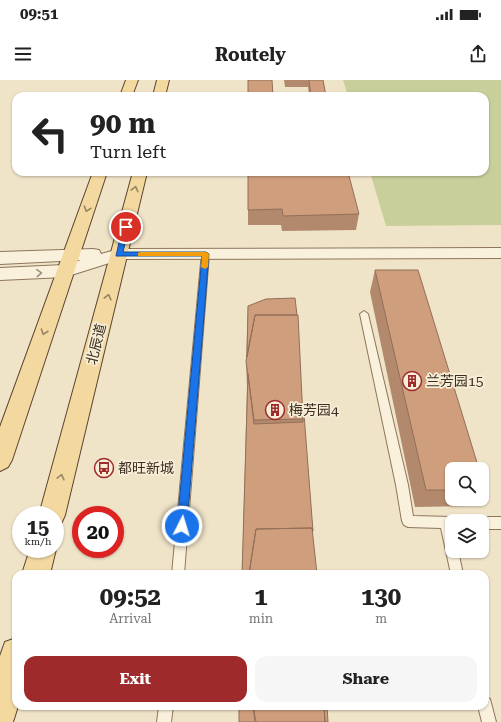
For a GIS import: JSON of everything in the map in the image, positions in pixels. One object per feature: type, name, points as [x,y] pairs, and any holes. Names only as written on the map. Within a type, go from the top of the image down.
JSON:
[{"type":"main road","points":[[128,92],[132,80]]},
{"type":"main road","points":[[160,92],[163,80]]},
{"type":"main road","points":[[0,460],[99,176]]},
{"type":"main road","name":"北辰道","points":[[54,506],[139,176]]},
{"type":"main road","points":[[37,570],[40,558]]},
{"type":"main road","points":[[0,715],[12,668]]},
{"type":"street","points":[[0,274],[119,254],[501,253]]},
{"type":"street","points":[[0,258],[68,263]]},
{"type":"lane","points":[[178,570],[206,254]]},
{"type":"lane","points":[[364,314],[402,485],[408,521],[445,523]]},
{"type":"lane","points":[[489,523],[501,523]]},
{"type":"lane","points":[[454,558],[456,570]]},
{"type":"lane","points":[[164,722],[166,710]]},
{"type":"lane","points":[[486,710],[489,722]]},
{"type":"green space","points":[[343,80],[501,80],[501,225],[386,226],[371,176],[489,176],[489,92],[347,92]]},
{"type":"building","points":[[248,80],[272,80],[273,92],[248,92]]},
{"type":"building","points":[[309,80],[323,80],[325,92],[310,92]]},
{"type":"building","points":[[248,176],[349,176],[359,214],[283,216],[282,209],[248,210]]},
{"type":"building","name":"兰芳园15","points":[[375,270],[418,270],[477,462],[445,462],[445,490],[426,490]]},
{"type":"building","points":[[295,298],[297,315],[255,315],[247,357],[248,306],[266,299]]},
{"type":"building","name":"梅芳园4","points":[[255,315],[298,315],[303,419],[254,420],[246,361]]},
{"type":"building","points":[[248,374],[254,424],[303,422],[304,414],[313,531],[312,528],[256,529],[250,570],[242,570]]},
{"type":"building","points":[[312,528],[317,570],[250,570],[256,529]]},
{"type":"building","points":[[239,710],[254,710],[255,722],[239,722]]},
{"type":"building","points":[[254,710],[324,710],[325,722],[256,722]]},
{"type":"building","points":[[324,710],[327,710],[328,722],[325,722]]},
{"type":"slow traffic","points":[[140,254],[206,254],[205,267]]},
{"type":"place","name":"兰芳园15","points":[[412,381]]},
{"type":"place","name":"梅芳园4","points":[[275,410]]},
{"type":"place","name":"都旺新城","points":[[104,468]]},
{"type":"route","points":[[126,227],[119,254],[206,254],[182,526]]}]
